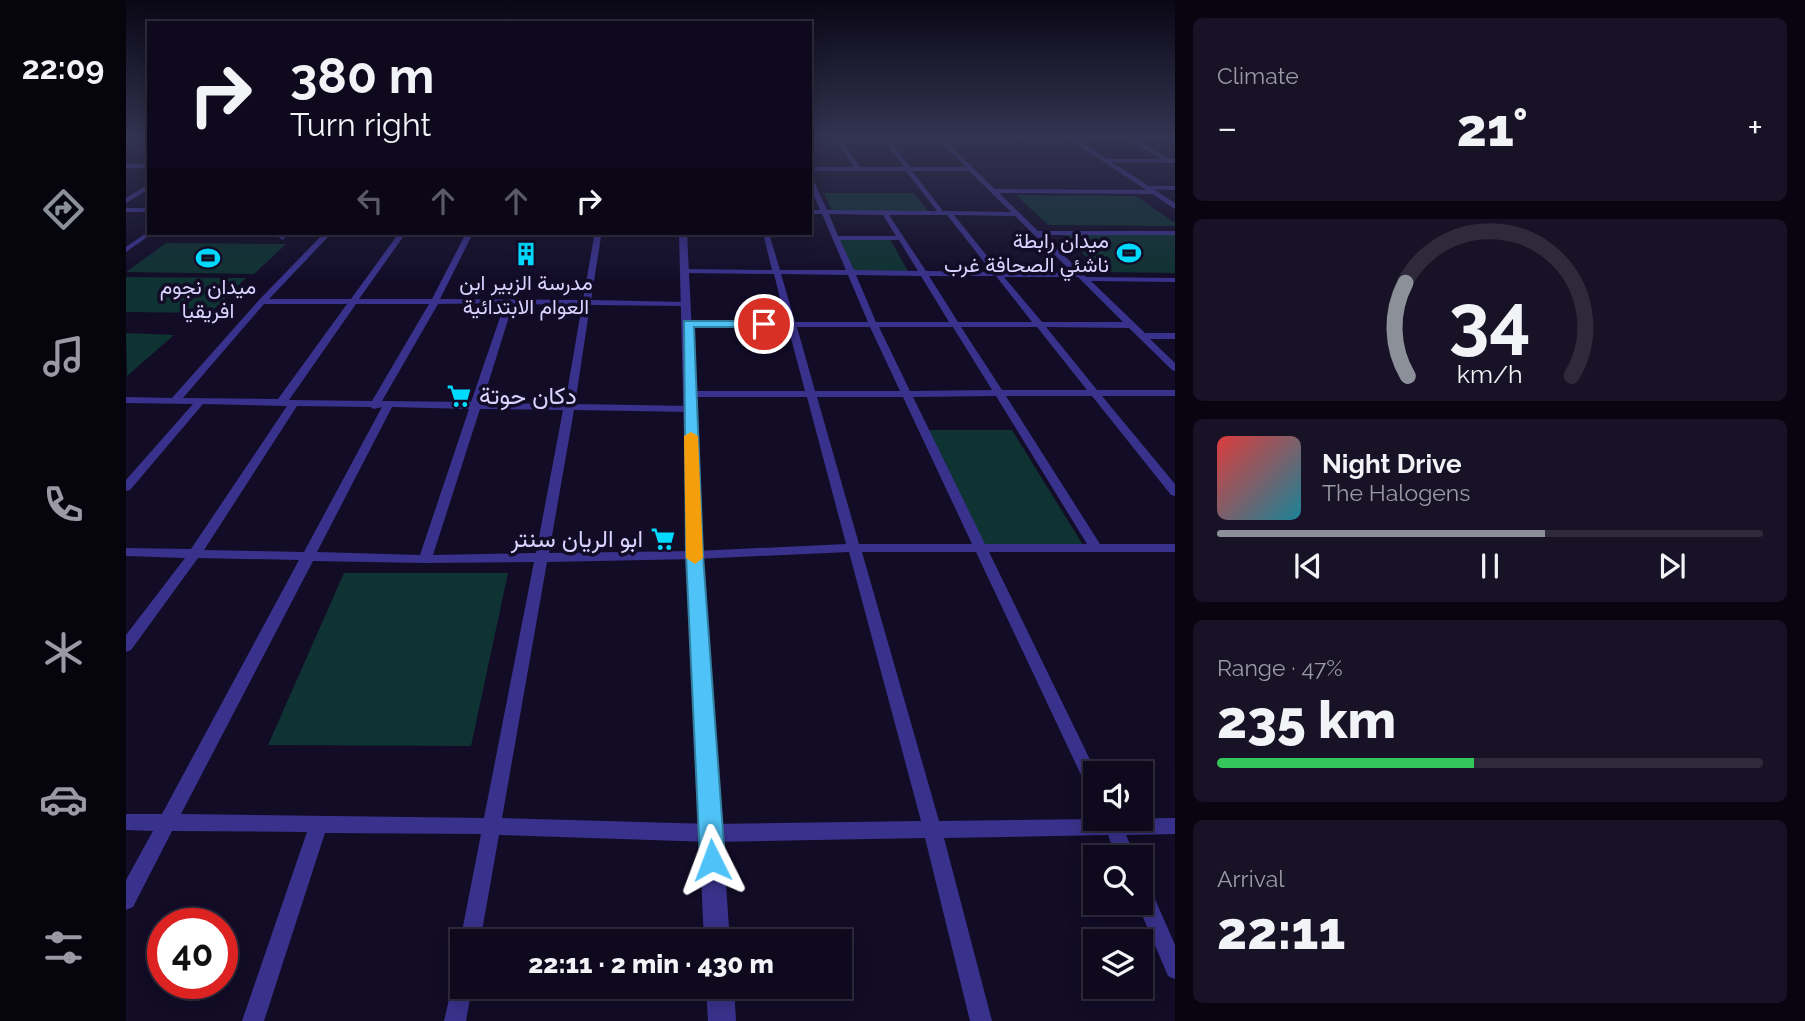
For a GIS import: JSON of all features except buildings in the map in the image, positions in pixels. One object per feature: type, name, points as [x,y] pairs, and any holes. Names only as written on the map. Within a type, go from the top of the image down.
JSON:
[{"type":"street","points":[[813,185],[873,324],[1083,762]]},
{"type":"street","points":[[922,185],[1175,492]]},
{"type":"street","points":[[986,185],[1175,368]]},
{"type":"street","points":[[1142,185],[1175,206]]},
{"type":"street","points":[[126,201],[147,187]]},
{"type":"street","points":[[993,191],[1175,188]]},
{"type":"street","points":[[126,210],[147,210]]},
{"type":"street","points":[[812,212],[1017,214]]},
{"type":"street","points":[[885,213],[1097,549]]},
{"type":"street","points":[[1037,233],[1175,233]]},
{"type":"street","points":[[126,250],[147,235]]},
{"type":"street","points":[[175,401],[262,302],[326,235]]},
{"type":"street","points":[[126,646],[195,553],[352,302],[401,235]]},
{"type":"street","points":[[126,900],[308,558],[381,406],[468,235]]},
{"type":"street","points":[[472,929],[539,558],[569,408],[598,235]]},
{"type":"street","points":[[683,235],[695,555],[716,929]]},
{"type":"street","points":[[767,235],[932,828],[981,1021]]},
{"type":"street","points":[[838,238],[900,238]]},
{"type":"street","points":[[685,271],[1175,280]]},
{"type":"street","points":[[262,302],[510,300],[686,304]]},
{"type":"street","points":[[425,559],[510,300]]},
{"type":"street","points":[[688,324],[1131,325]]},
{"type":"street","points":[[1143,336],[1175,336]]},
{"type":"street","points":[[126,401],[569,408],[811,395],[1175,393]]},
{"type":"street","points":[[126,487],[200,402]]},
{"type":"street","points":[[126,552],[425,559],[695,555],[853,548],[1175,548]]},
{"type":"street","points":[[126,822],[492,826],[711,833],[1083,823]]},
{"type":"street","points":[[253,1021],[319,823]]},
{"type":"street","points":[[1153,824],[1175,825]]},
{"type":"street","points":[[1152,915],[1175,969]]},
{"type":"street","points":[[455,1021],[459,999]]},
{"type":"street","points":[[721,999],[722,1021]]},
{"type":"green space","points":[[824,193],[914,193],[928,211],[832,211]]},
{"type":"green space","points":[[1016,195],[1136,196],[1175,223],[1175,226],[1048,225]]},
{"type":"green space","name":"ميدان رابطة ناشئي الصحافة غرب","points":[[1063,234],[1175,235],[1175,273],[1102,272]]},
{"type":"green space","points":[[836,239],[890,239],[909,273],[850,272]]},
{"type":"green space","name":"ميدان نجوم افريقيا","points":[[166,243],[286,244],[254,274],[126,272]]},
{"type":"green space","points":[[126,277],[246,278],[210,313],[126,312]]},
{"type":"green space","points":[[126,333],[174,335],[127,376]]},
{"type":"green space","points":[[929,430],[1012,430],[1083,545],[984,545]]},
{"type":"green space","points":[[344,573],[508,573],[471,746],[268,745]]},
{"type":"slow traffic","points":[[691,436],[695,558]]},
{"type":"place","name":"ميدان رابطة ناشئي الصحافة غرب","points":[[1129,253]]},
{"type":"place","name":"مدرسة الزبير ابن العوام الابتدائية","points":[[526,254]]},
{"type":"place","name":"ميدان نجوم افريقيا","points":[[208,258]]},
{"type":"place","name":"دكان حوتة","points":[[459,396]]},
{"type":"place","name":"ابو الريان سنتر","points":[[663,539]]},
{"type":"route","points":[[712,860],[695,555],[688,324],[764,324]]}]
